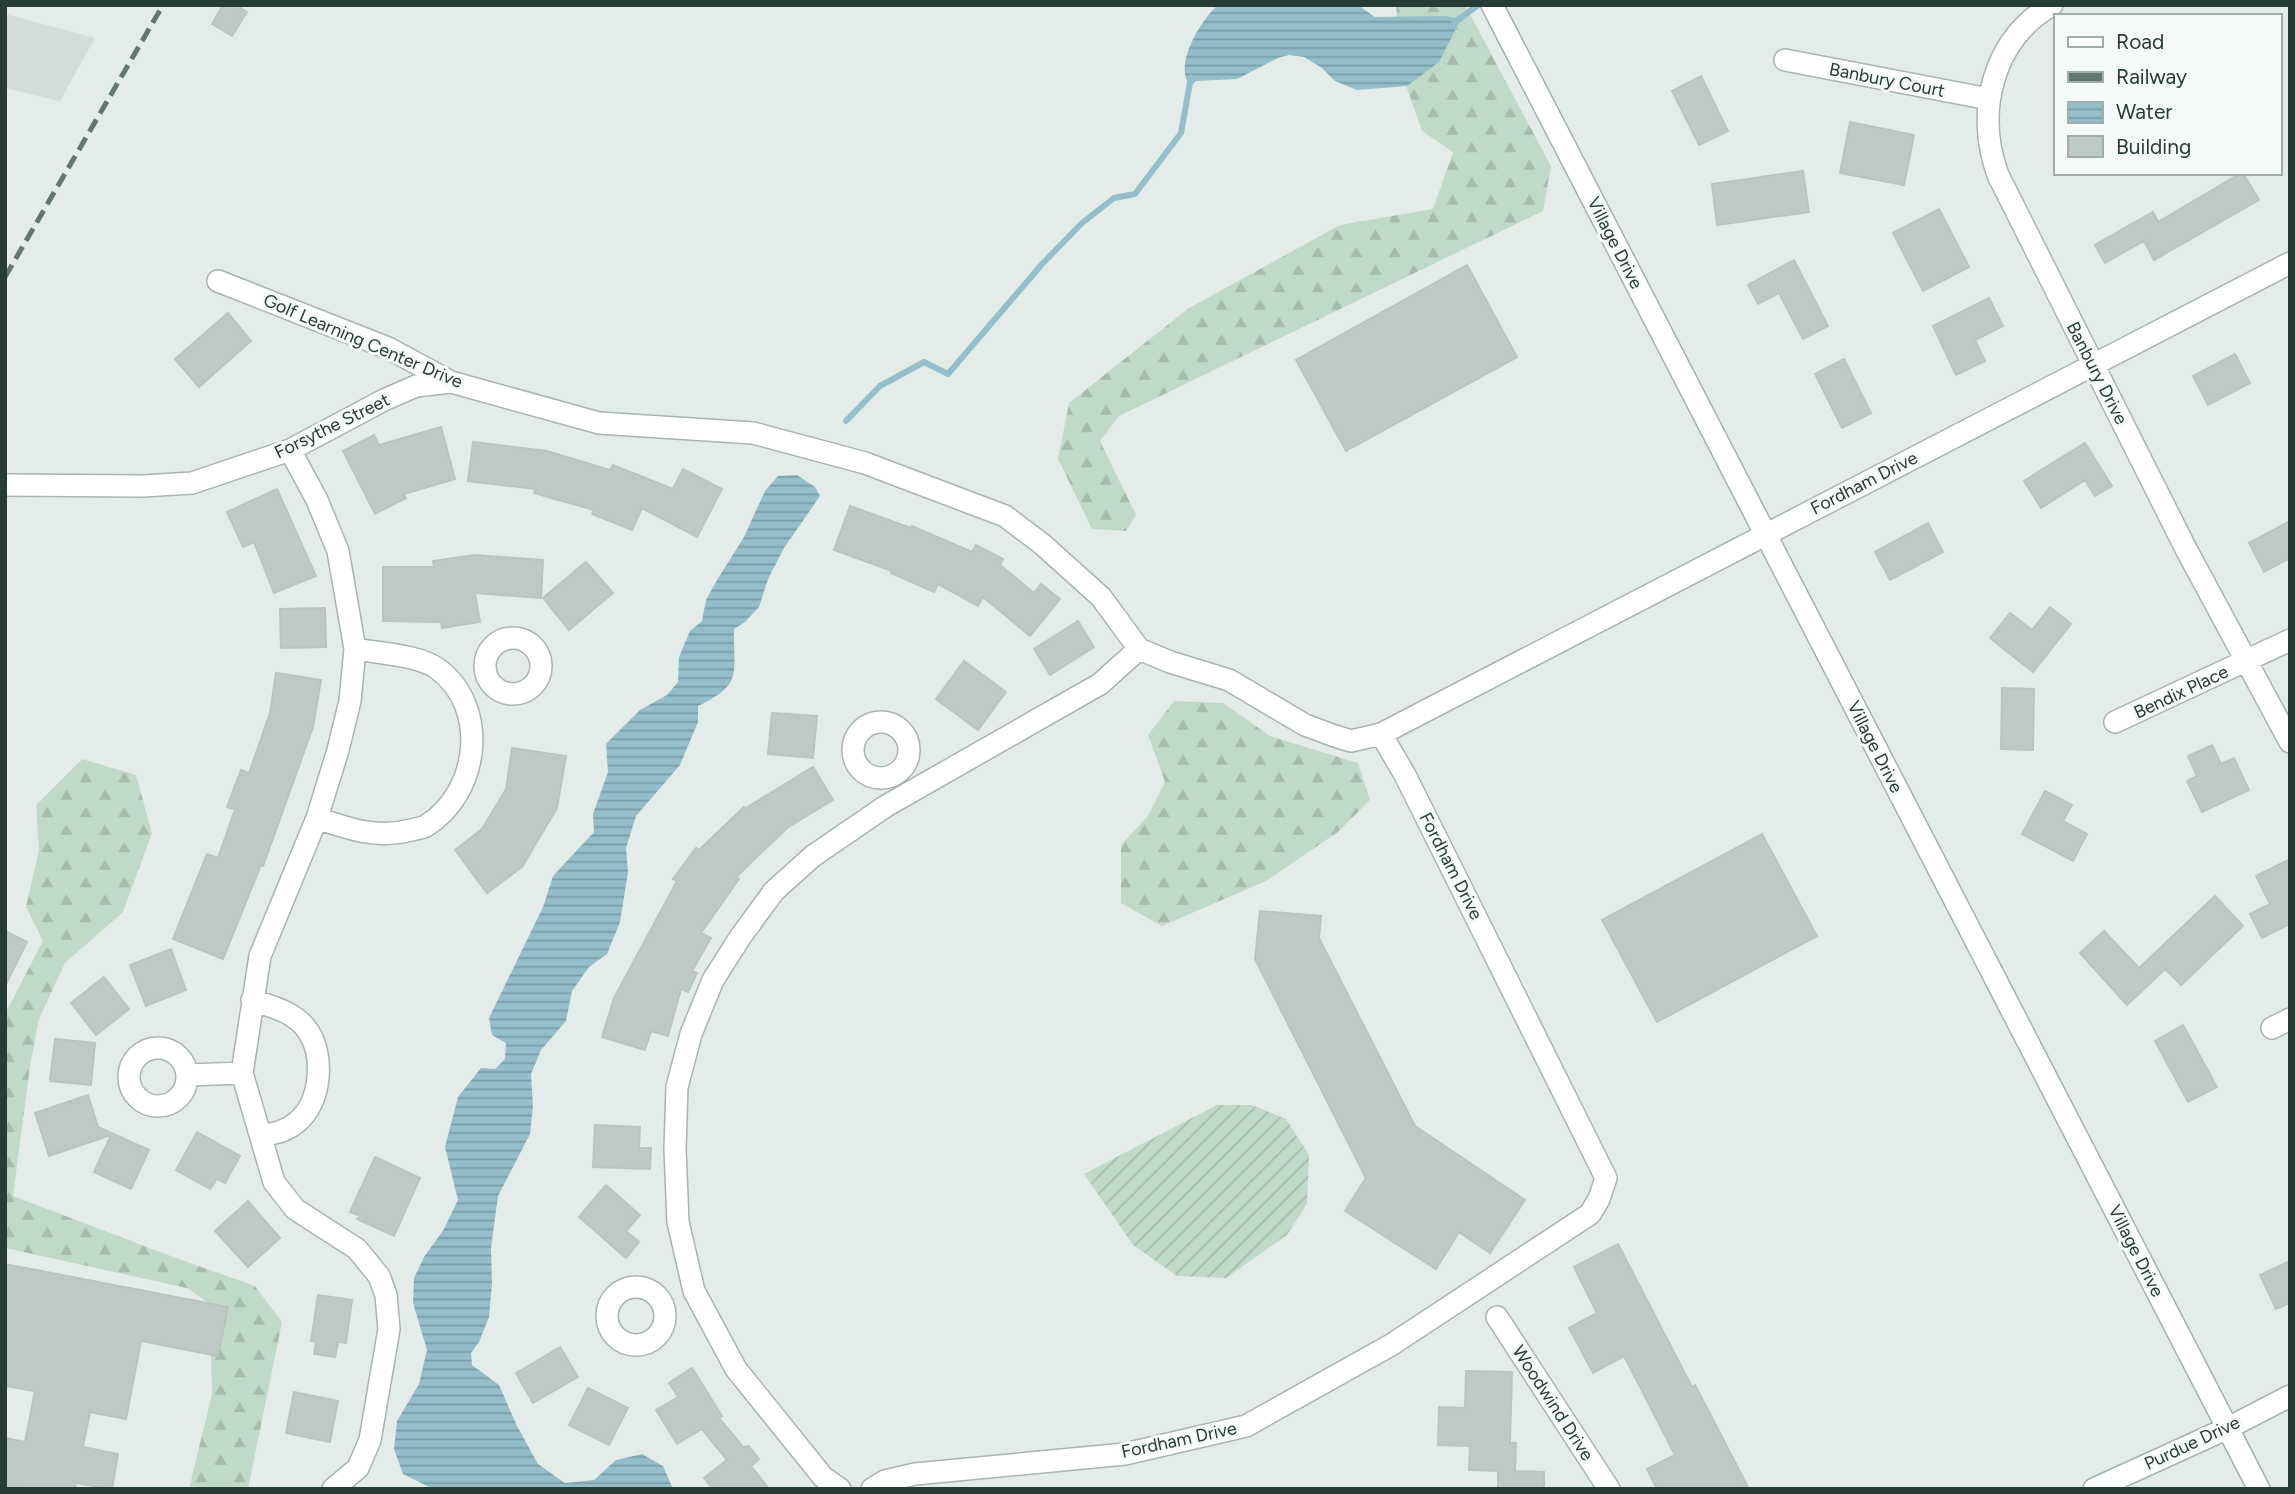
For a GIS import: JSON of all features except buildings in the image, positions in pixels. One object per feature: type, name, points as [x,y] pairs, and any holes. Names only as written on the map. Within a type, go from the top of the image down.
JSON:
[{"type":"street","name":"Village Drive","points":[[1492,5],[2259,1489]]},
{"type":"street","name":"Banbury Drive","points":[[2052,5],[2030,21],[2014,39],[1994,77],[1989,99],[1988,138],[1998,175],[2186,549],[2290,742]]},
{"type":"street","name":"Banbury Court","points":[[1785,60],[1989,99]]},
{"type":"street","name":"Fordham Drive","points":[[872,1489],[886,1481],[915,1474],[1125,1454],[1247,1426],[1391,1345],[1590,1214],[1599,1199],[1606,1178],[1442,848],[1381,734],[2290,262]]},
{"type":"street","name":"Golf Learning Center Drive","points":[[218,281],[388,348],[452,382],[599,423],[753,433],[865,463],[1005,516],[1042,544],[1101,597],[1139,649]]},
{"type":"street","name":"Forsythe Street","points":[[5,485],[143,486],[191,483],[290,450],[416,386],[452,382]]},
{"type":"street","points":[[290,450],[317,500],[338,551],[355,649],[350,701],[317,818],[260,956],[242,1073],[274,1182],[295,1209],[357,1250],[379,1276],[386,1295],[389,1329],[370,1440],[358,1468],[333,1489]]},
{"type":"street","name":"Bendix Place","points":[[2115,722],[2290,640]]},
{"type":"street","points":[[317,818],[360,832],[392,835],[425,827],[449,804],[469,768],[473,737],[467,706],[455,686],[437,668],[404,656],[355,649]]},
{"type":"street","points":[[840,1489],[823,1477],[736,1370],[694,1291],[678,1222],[675,1149],[677,1087],[691,1034],[713,981],[774,891],[813,856],[862,821],[1100,684],[1139,649],[1170,662],[1229,680],[1306,724],[1332,735],[1351,741],[1381,734]]},
{"type":"street","points":[[460,695],[488,678]]},
{"type":"street","points":[[893,775],[906,795]]},
{"type":"street","points":[[252,1000],[287,1012],[308,1031],[316,1052],[318,1080],[312,1102],[299,1122],[280,1133],[262,1136]]},
{"type":"street","points":[[188,1076],[242,1073]]},
{"type":"street","points":[[663,1306],[694,1291]]},
{"type":"street","name":"Woodwind Drive","points":[[1497,1317],[1609,1489]]},
{"type":"street","name":"Purdue Drive","points":[[2094,1489],[2228,1428],[2290,1396]]},
{"type":"shaded area","points":[[5,14],[95,38],[60,101],[5,88]]},
{"type":"green space","points":[[1396,5],[1465,5],[1551,166],[1543,211],[1119,416],[1100,441],[1136,515],[1126,531],[1092,529],[1058,459],[1069,403],[1189,308],[1340,225],[1433,209],[1453,152],[1422,131],[1401,71]]},
{"type":"green space","points":[[1174,701],[1223,703],[1270,736],[1358,763],[1370,800],[1338,832],[1266,881],[1162,926],[1121,903],[1121,845],[1148,816],[1165,782],[1148,735]]},
{"type":"green space","points":[[82,759],[136,775],[152,833],[123,912],[65,963],[39,1019],[13,1196],[255,1286],[282,1322],[248,1489],[189,1489],[212,1394],[210,1304],[187,1288],[5,1248],[5,1014],[43,941],[26,907],[39,850],[36,805]]},
{"type":"green space","points":[[1217,1105],[1252,1105],[1286,1119],[1309,1155],[1307,1204],[1287,1235],[1226,1278],[1177,1276],[1133,1245],[1084,1174]]},
{"type":"water","points":[[1218,5],[1358,5],[1375,17],[1446,16],[1461,19],[1439,62],[1407,86],[1357,90],[1335,81],[1322,68],[1304,57],[1289,55],[1237,79],[1196,81],[1190,86],[1185,67],[1191,43],[1204,21]]},
{"type":"water","points":[[797,475],[815,487],[820,496],[784,548],[768,579],[759,607],[734,629],[734,667],[729,684],[723,691],[698,706],[698,722],[680,765],[636,816],[626,848],[628,872],[620,922],[607,954],[589,967],[572,991],[566,1021],[541,1050],[531,1074],[533,1106],[530,1134],[498,1196],[491,1248],[489,1317],[479,1342],[471,1353],[472,1365],[499,1385],[538,1464],[565,1483],[594,1480],[616,1460],[642,1454],[663,1466],[673,1489],[433,1489],[403,1474],[394,1449],[397,1421],[419,1384],[427,1350],[413,1303],[414,1278],[458,1200],[445,1147],[458,1097],[481,1068],[495,1069],[505,1059],[506,1043],[492,1035],[489,1018],[543,907],[553,876],[594,832],[593,814],[608,772],[606,744],[640,710],[667,695],[678,682],[679,657],[690,631],[702,621],[706,600],[744,537],[765,491],[778,476]]},
{"type":"waterway","points":[[1454,23],[1478,5]]},
{"type":"waterway","points":[[846,421],[880,386],[924,362],[948,374],[1043,263],[1082,223],[1114,198],[1135,194],[1181,133],[1191,77]]},
{"type":"railway","points":[[5,277],[163,5]]}]
